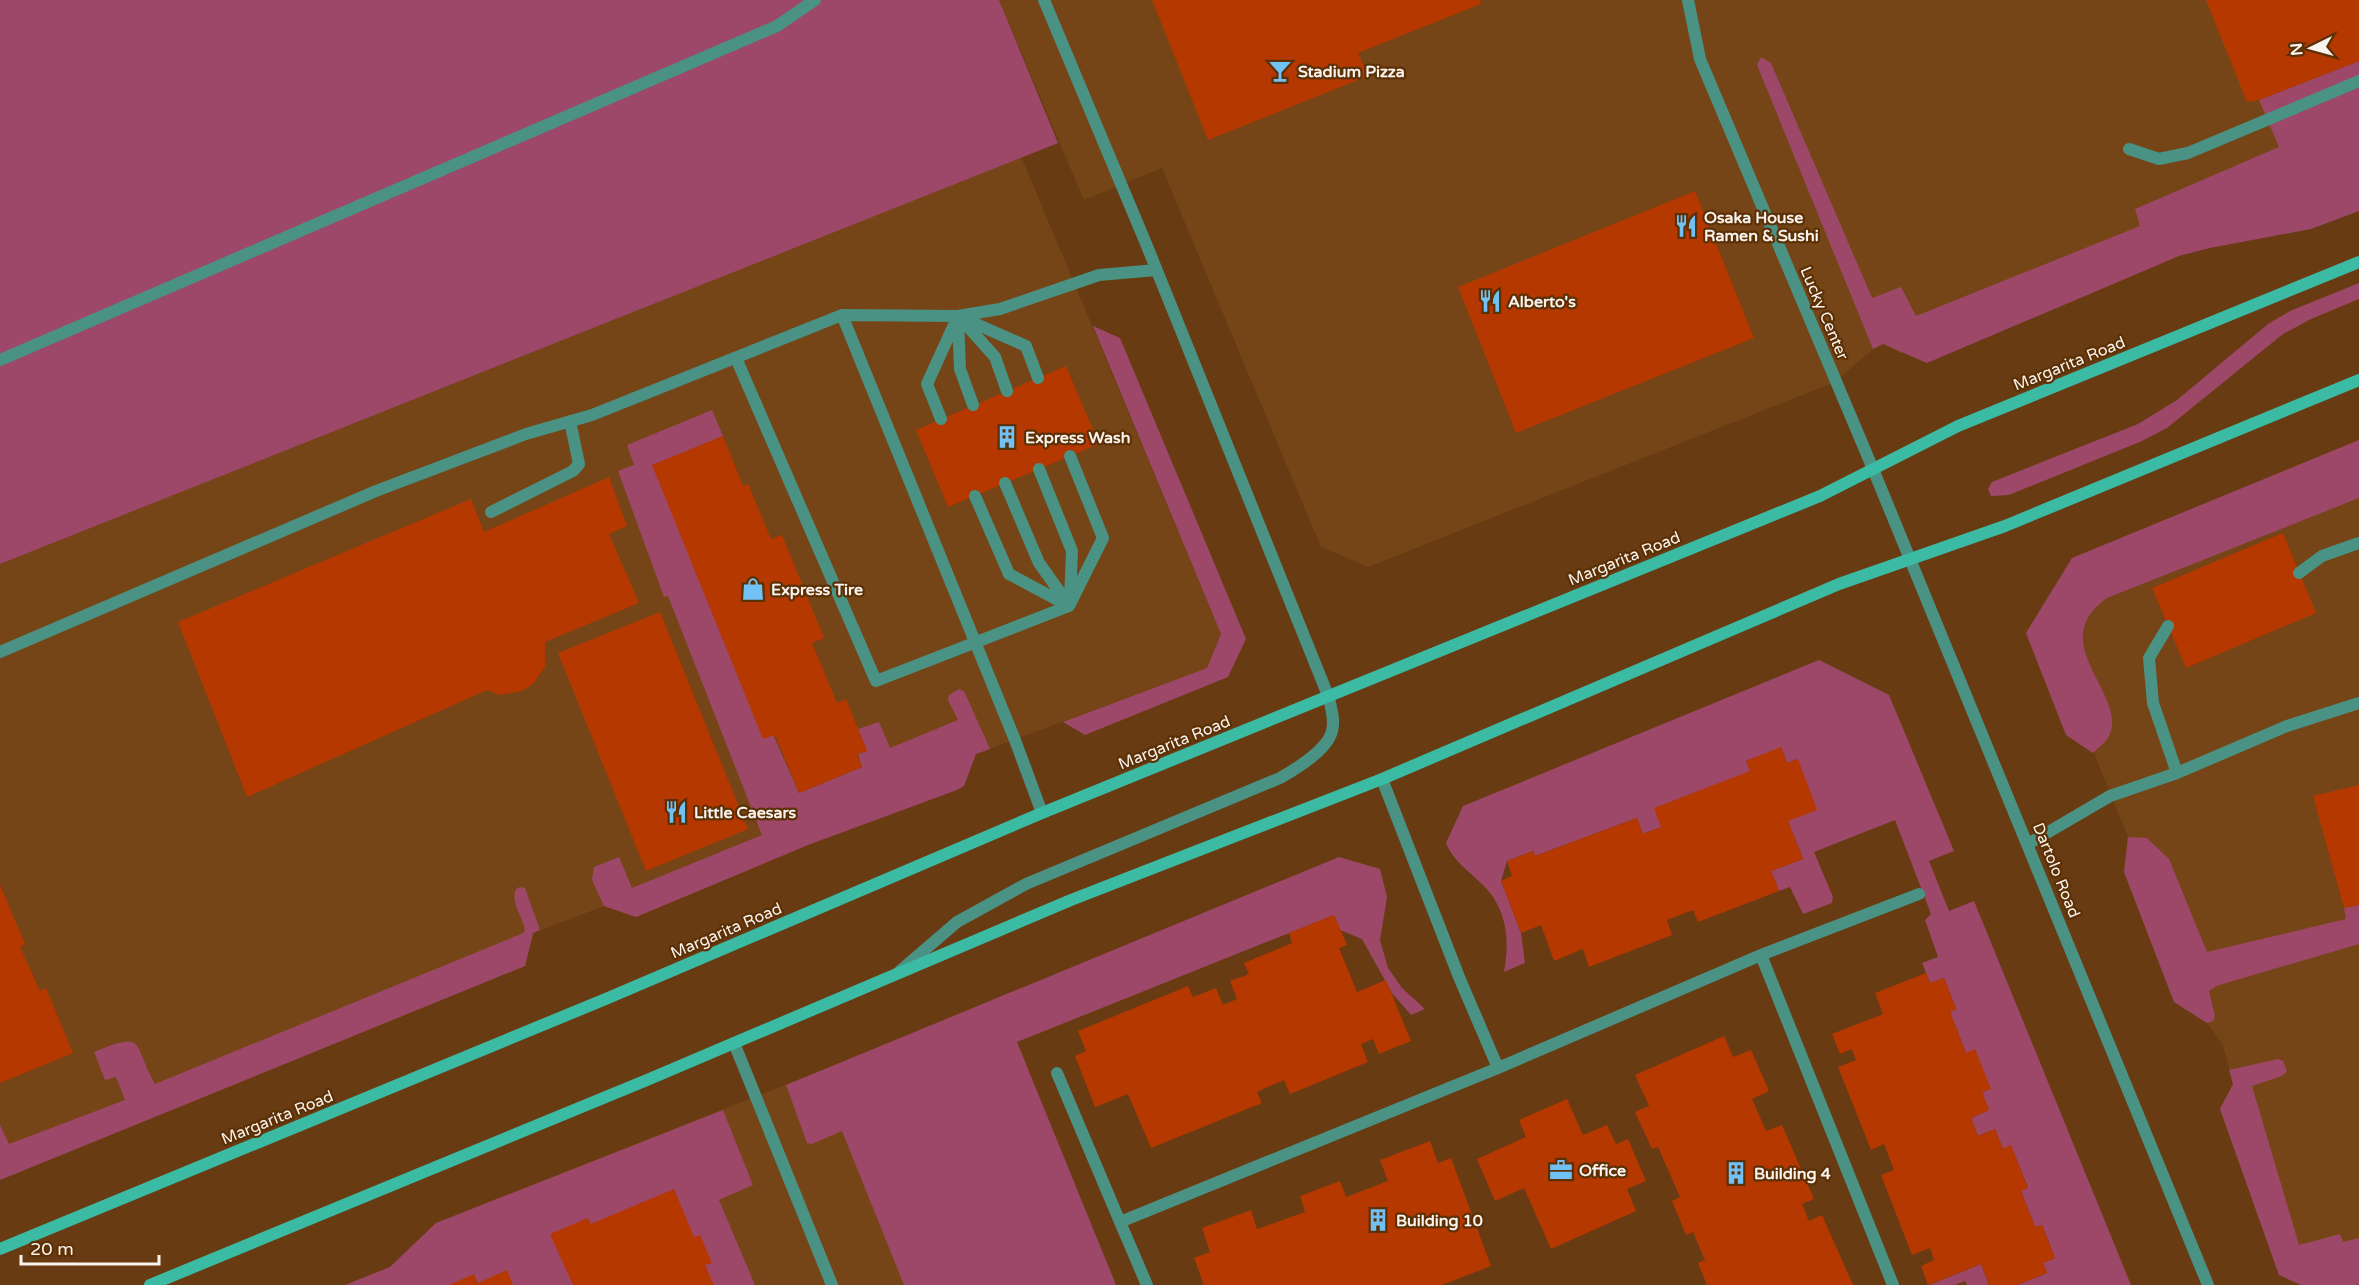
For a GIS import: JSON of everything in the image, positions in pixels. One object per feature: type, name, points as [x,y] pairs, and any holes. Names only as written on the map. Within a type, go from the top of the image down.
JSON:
[{"type":"main road","name":"Margarita Road","points":[[0,1249],[608,998],[1042,813],[1820,496],[1958,426],[2359,262]]},
{"type":"main road","points":[[150,1285],[734,1043],[1071,900],[1382,779],[1839,585],[2005,526],[2359,380]]},
{"type":"street","points":[[0,360],[766,31],[815,0]]},
{"type":"street","points":[[895,975],[957,922],[1026,884],[1280,778],[1302,765],[1322,747],[1332,732],[1333,715],[1329,698],[1044,0]]},
{"type":"street","name":"Lucky Center","points":[[1688,0],[1700,59],[1873,469]]},
{"type":"street","points":[[2130,150],[2159,159],[2188,153],[2359,81]]},
{"type":"street","points":[[0,652],[376,490],[526,434],[570,421],[842,315],[958,316],[1000,309],[1099,275],[1156,270]]},
{"type":"street","points":[[842,315],[1015,740],[1042,813]]},
{"type":"street","points":[[958,316],[1026,346],[1038,378]]},
{"type":"street","points":[[958,316],[995,357],[1007,391]]},
{"type":"street","points":[[958,316],[960,369],[973,405]]},
{"type":"street","points":[[941,419],[927,384],[958,316]]},
{"type":"street","points":[[736,358],[876,681],[1069,606],[1103,538],[1070,456]]},
{"type":"street","points":[[491,512],[573,471],[579,464],[570,421]]},
{"type":"street","points":[[1040,469],[1072,551],[1069,606]]},
{"type":"street","name":"Dartolo Road","points":[[1873,469],[2208,1285]]},
{"type":"street","points":[[1005,483],[1039,563],[1069,606]]},
{"type":"street","points":[[975,496],[1009,574],[1069,606]]},
{"type":"street","points":[[2299,573],[2322,556],[2359,543]]},
{"type":"street","points":[[2168,626],[2149,658],[2153,703],[2177,773]]},
{"type":"street","points":[[2028,844],[2110,796],[2177,773],[2287,726],[2359,703]]},
{"type":"street","points":[[1382,779],[1459,977],[1498,1068]]},
{"type":"street","points":[[1120,1222],[1498,1068],[1761,956],[1919,894]]},
{"type":"street","points":[[1761,956],[1893,1285]]},
{"type":"street","points":[[734,1043],[832,1285]]},
{"type":"street","points":[[1057,1073],[1147,1285]]},
{"type":"shaded area","points":[[0,0],[999,0],[1058,143],[0,564]]},
{"type":"shaded area","points":[[999,0],[2359,0],[2359,161],[1900,353],[1883,344],[1873,349],[1835,382],[1368,567],[1321,547],[1162,168],[1084,200]]},
{"type":"shaded area","points":[[1761,57],[1771,63],[1872,298],[1901,287],[1916,316],[2140,226],[2135,209],[2279,147],[2259,100],[2359,61],[2359,211],[2311,229],[2179,256],[1927,363],[1883,344],[1873,349],[1757,65]]},
{"type":"shaded area","points":[[1021,156],[1221,634],[1207,668],[976,754],[808,845],[636,917],[604,906],[534,933],[525,966],[0,1180],[0,564]]},
{"type":"shaded area","points":[[2359,283],[2359,299],[2311,319],[2283,334],[2167,428],[2142,441],[2009,495],[1991,496],[1988,489],[1992,482],[2138,424],[2177,400],[2268,324],[2290,311]]},
{"type":"shaded area","points":[[1093,326],[1120,338],[1246,639],[1228,677],[1085,735],[1063,722],[1207,668],[1221,634]]},
{"type":"shaded area","points":[[712,410],[723,436],[653,465],[799,793],[862,767],[858,754],[867,751],[858,729],[879,722],[890,748],[958,720],[948,700],[949,695],[959,689],[964,691],[990,749],[976,754],[964,786],[957,790],[808,845],[636,917],[604,906],[592,880],[594,867],[619,857],[632,888],[762,835],[668,596],[664,597],[618,471],[634,465],[627,445]]},
{"type":"shaded area","points":[[2359,440],[2359,1285],[2301,1285],[2279,1275],[2220,1109],[2233,1084],[2223,1045],[2207,1023],[2174,1002],[2124,872],[2128,837],[2094,753],[2066,735],[2026,633],[2072,558]]},
{"type":"shaded area","points":[[2359,440],[2359,498],[2107,598],[2090,615],[2083,633],[2085,651],[2108,703],[2112,720],[2109,736],[2093,753],[2066,735],[2026,633],[2072,558]]},
{"type":"shaded area","points":[[1819,660],[1889,695],[1954,851],[1929,861],[1949,911],[1974,901],[2131,1285],[2017,1285],[2047,1273],[2043,1263],[2055,1258],[2042,1225],[2035,1227],[2021,1191],[2028,1187],[2011,1146],[2003,1149],[1995,1129],[1978,1136],[1971,1118],[1989,1110],[1982,1092],[1990,1089],[1966,1053],[1950,1012],[1956,1009],[1944,978],[1930,983],[1922,963],[1938,957],[1925,920],[1931,914],[1895,820],[1814,852],[1833,897],[1832,903],[1803,914],[1790,887],[1779,891],[1771,871],[1803,859],[1788,821],[1798,759],[1787,763],[1781,748],[1746,761],[1750,771],[1661,827],[1643,834],[1637,818],[1535,856],[1533,851],[1507,861],[1501,881],[1521,933],[1525,963],[1504,972],[1507,948],[1502,915],[1491,894],[1457,861],[1446,843],[1463,806]]},
{"type":"shaded area","points":[[2128,837],[2147,838],[2169,859],[2207,952],[2346,919],[2344,908],[2359,905],[2359,944],[2216,986],[2209,991],[2215,1016],[2213,1021],[2207,1023],[2174,1002],[2124,872]]},
{"type":"shaded area","points":[[1339,857],[1380,869],[1387,897],[1380,940],[1388,968],[1402,988],[1425,1009],[1411,1015],[1392,993],[1362,939],[1340,930],[1334,915],[1017,1042],[1116,1285],[904,1285],[842,1131],[812,1144],[807,1143],[786,1085]]},
{"type":"shaded area","points":[[525,888],[540,930],[533,933],[525,966],[0,1180],[0,1125],[9,1144],[125,1100],[116,1077],[105,1080],[94,1052],[123,1042],[136,1044],[155,1084],[521,934],[525,931],[524,925],[515,899],[516,889]]},
{"type":"shaded area","points":[[858,1056],[949,1285],[345,1285],[390,1267],[436,1223]]},
{"type":"shaded area","points":[[2278,1059],[2283,1061],[2287,1071],[2282,1076],[2252,1086],[2299,1245],[2340,1234],[2343,1242],[2359,1238],[2359,1285],[2301,1285],[2279,1275],[2220,1109],[2233,1084],[2229,1070]]},
{"type":"shaded area","points":[[723,1110],[753,1185],[719,1200],[755,1285],[345,1285],[390,1267],[436,1223]]},
{"type":"shaded area","points":[[1981,1264],[1989,1285],[1967,1285],[1965,1281],[1955,1285],[1929,1285]]},
{"type":"building","points":[[1152,0],[1480,0],[1481,4],[1358,53],[1368,76],[1208,140]]},
{"type":"building","points":[[2206,0],[2359,0],[2359,61],[2259,100],[2247,102]]},
{"type":"building","points":[[1695,191],[1754,338],[1516,433],[1458,287]]},
{"type":"building","name":"Express Wash","points":[[1066,366],[1099,444],[948,507],[916,430]]},
{"type":"building","name":"Express Tire","points":[[723,436],[743,486],[748,484],[771,539],[782,535],[824,638],[812,643],[837,703],[846,699],[867,751],[857,754],[862,767],[799,793],[775,735],[763,739],[652,465]]},
{"type":"building","points":[[609,477],[627,526],[609,534],[639,603],[545,642],[545,667],[533,684],[522,691],[499,695],[487,690],[247,797],[178,622],[471,499],[484,532]]},
{"type":"building","points":[[2283,533],[2316,613],[2186,668],[2152,588]]},
{"type":"building","points":[[660,612],[748,829],[646,871],[558,653]]},
{"type":"building","points":[[1781,747],[1787,763],[1798,759],[1817,810],[1788,821],[1803,859],[1771,871],[1779,891],[1698,922],[1693,910],[1667,920],[1672,935],[1589,967],[1583,949],[1554,961],[1541,925],[1521,933],[1501,881],[1512,876],[1507,861],[1533,851],[1535,856],[1637,818],[1643,834],[1661,827],[1654,808],[1750,771],[1746,761]]},
{"type":"building","points":[[2359,785],[2359,905],[2344,908],[2313,796]]},
{"type":"building","points":[[0,885],[25,944],[20,947],[40,991],[46,988],[73,1053],[0,1083]]},
{"type":"building","points":[[1334,915],[1347,945],[1339,948],[1357,992],[1386,980],[1411,1041],[1379,1054],[1373,1039],[1361,1044],[1368,1062],[1290,1094],[1284,1080],[1257,1092],[1262,1103],[1151,1148],[1128,1094],[1095,1107],[1075,1056],[1086,1051],[1078,1031],[1188,986],[1193,997],[1216,988],[1223,1005],[1237,999],[1230,981],[1249,974],[1244,963],[1292,943],[1289,933]]},
{"type":"building","points":[[1926,973],[1930,983],[1944,978],[1956,1009],[1950,1012],[1966,1053],[1975,1049],[1991,1089],[1982,1092],[1989,1110],[1971,1118],[1978,1136],[1995,1129],[2003,1149],[2011,1145],[2028,1188],[2021,1191],[2035,1227],[2042,1225],[2055,1258],[2043,1263],[2047,1273],[2017,1285],[1989,1285],[1981,1264],[1928,1285],[1921,1266],[1934,1260],[1930,1248],[1912,1255],[1881,1175],[1894,1170],[1884,1144],[1871,1150],[1838,1067],[1856,1060],[1852,1049],[1840,1054],[1832,1034],[1883,1014],[1875,993]]},
{"type":"building","name":"Building 4","points":[[1724,1036],[1733,1057],[1751,1050],[1769,1091],[1752,1099],[1766,1131],[1782,1125],[1814,1199],[1802,1204],[1809,1221],[1822,1215],[1853,1285],[1707,1285],[1698,1263],[1705,1260],[1693,1232],[1686,1235],[1672,1201],[1680,1197],[1658,1147],[1652,1149],[1635,1112],[1649,1106],[1635,1075]]},
{"type":"building","name":"Office","points":[[1567,1099],[1583,1135],[1607,1125],[1616,1144],[1628,1139],[1646,1181],[1627,1189],[1636,1211],[1551,1249],[1524,1188],[1495,1201],[1477,1159],[1526,1137],[1519,1120]]},
{"type":"building","name":"Building 10","points":[[1430,1141],[1438,1163],[1451,1158],[1491,1266],[1442,1285],[1204,1285],[1194,1258],[1210,1252],[1202,1228],[1251,1210],[1257,1229],[1305,1212],[1300,1196],[1340,1181],[1346,1197],[1388,1181],[1380,1160]]},
{"type":"building","points":[[674,1189],[694,1237],[700,1235],[712,1263],[705,1265],[714,1285],[573,1285],[550,1234],[588,1218],[591,1224]]},
{"type":"building","points":[[507,1270],[513,1285],[449,1285],[474,1274],[478,1283]]},
{"type":"place","name":"Stadium Pizza","points":[[1280,71]]},
{"type":"place","name":"Osaka House Ramen & Sushi","points":[[1686,226]]},
{"type":"place","name":"Alberto's","points":[[1490,301]]},
{"type":"place","name":"Express Wash","points":[[1007,437]]},
{"type":"place","name":"Express Tire","points":[[753,589]]},
{"type":"place","name":"Little Caesars","points":[[676,812]]},
{"type":"place","name":"Office","points":[[1561,1170]]},
{"type":"place","name":"Building 4","points":[[1736,1173]]},
{"type":"place","name":"Building 10","points":[[1378,1220]]}]
